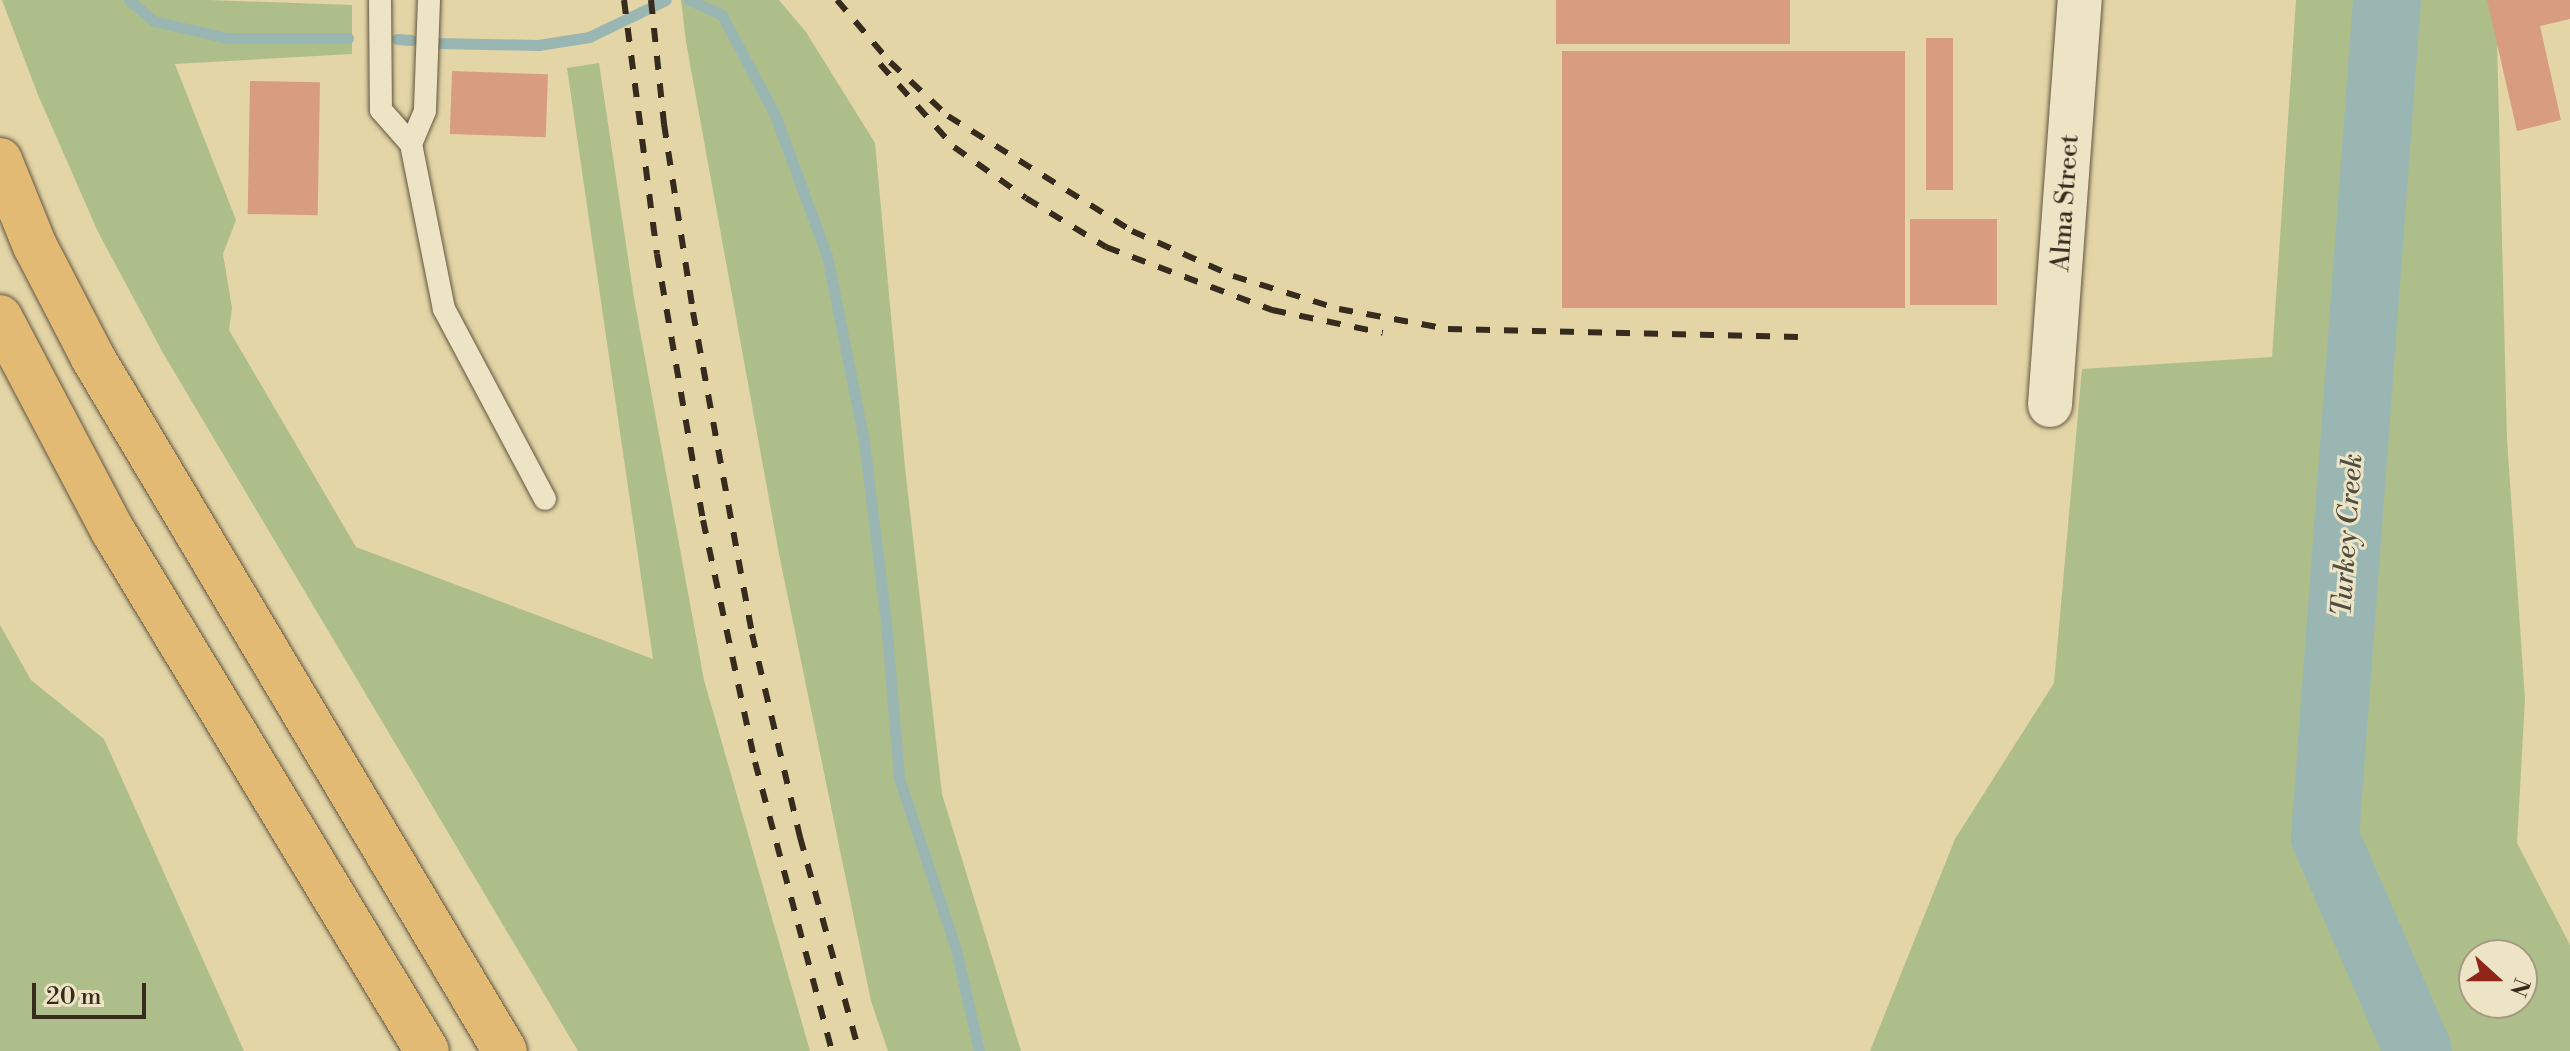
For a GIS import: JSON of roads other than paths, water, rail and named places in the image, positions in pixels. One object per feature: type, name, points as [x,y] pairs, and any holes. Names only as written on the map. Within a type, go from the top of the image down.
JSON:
[{"type":"highway","points":[[0,160],[35,246],[93,358],[505,1051]]},
{"type":"highway","points":[[0,317],[113,531],[427,1051]]},
{"type":"street","name":"Alma Street","points":[[2050,405],[2080,0]]},
{"type":"lane","points":[[380,0],[381,110],[411,144],[444,309],[545,499]]},
{"type":"lane","points":[[411,144],[425,111],[429,0]]},
{"type":"waterway","points":[[129,0],[154,21],[227,38],[348,38]]},
{"type":"waterway","points":[[437,43],[538,45],[589,37],[666,0]]},
{"type":"waterway","points":[[689,0],[722,15],[775,115],[827,256],[864,441],[886,622],[899,778],[956,949],[979,1051]]},
{"type":"waterway","name":"Turkey Creek","points":[[2387,0],[2325,837],[2418,1051]]},
{"type":"waterway","points":[[397,39],[411,40]]},
{"type":"railway","points":[[624,0],[657,254],[703,520],[755,762],[832,1051]]},
{"type":"railway","points":[[651,0],[664,124],[693,312],[752,634],[800,837],[859,1051]]},
{"type":"railway","points":[[837,0],[890,62],[948,116],[1132,231],[1233,276],[1339,309],[1448,329],[1798,337]]},
{"type":"railway","points":[[880,64],[954,147],[1026,198],[1106,247],[1272,310],[1383,333]]}]
